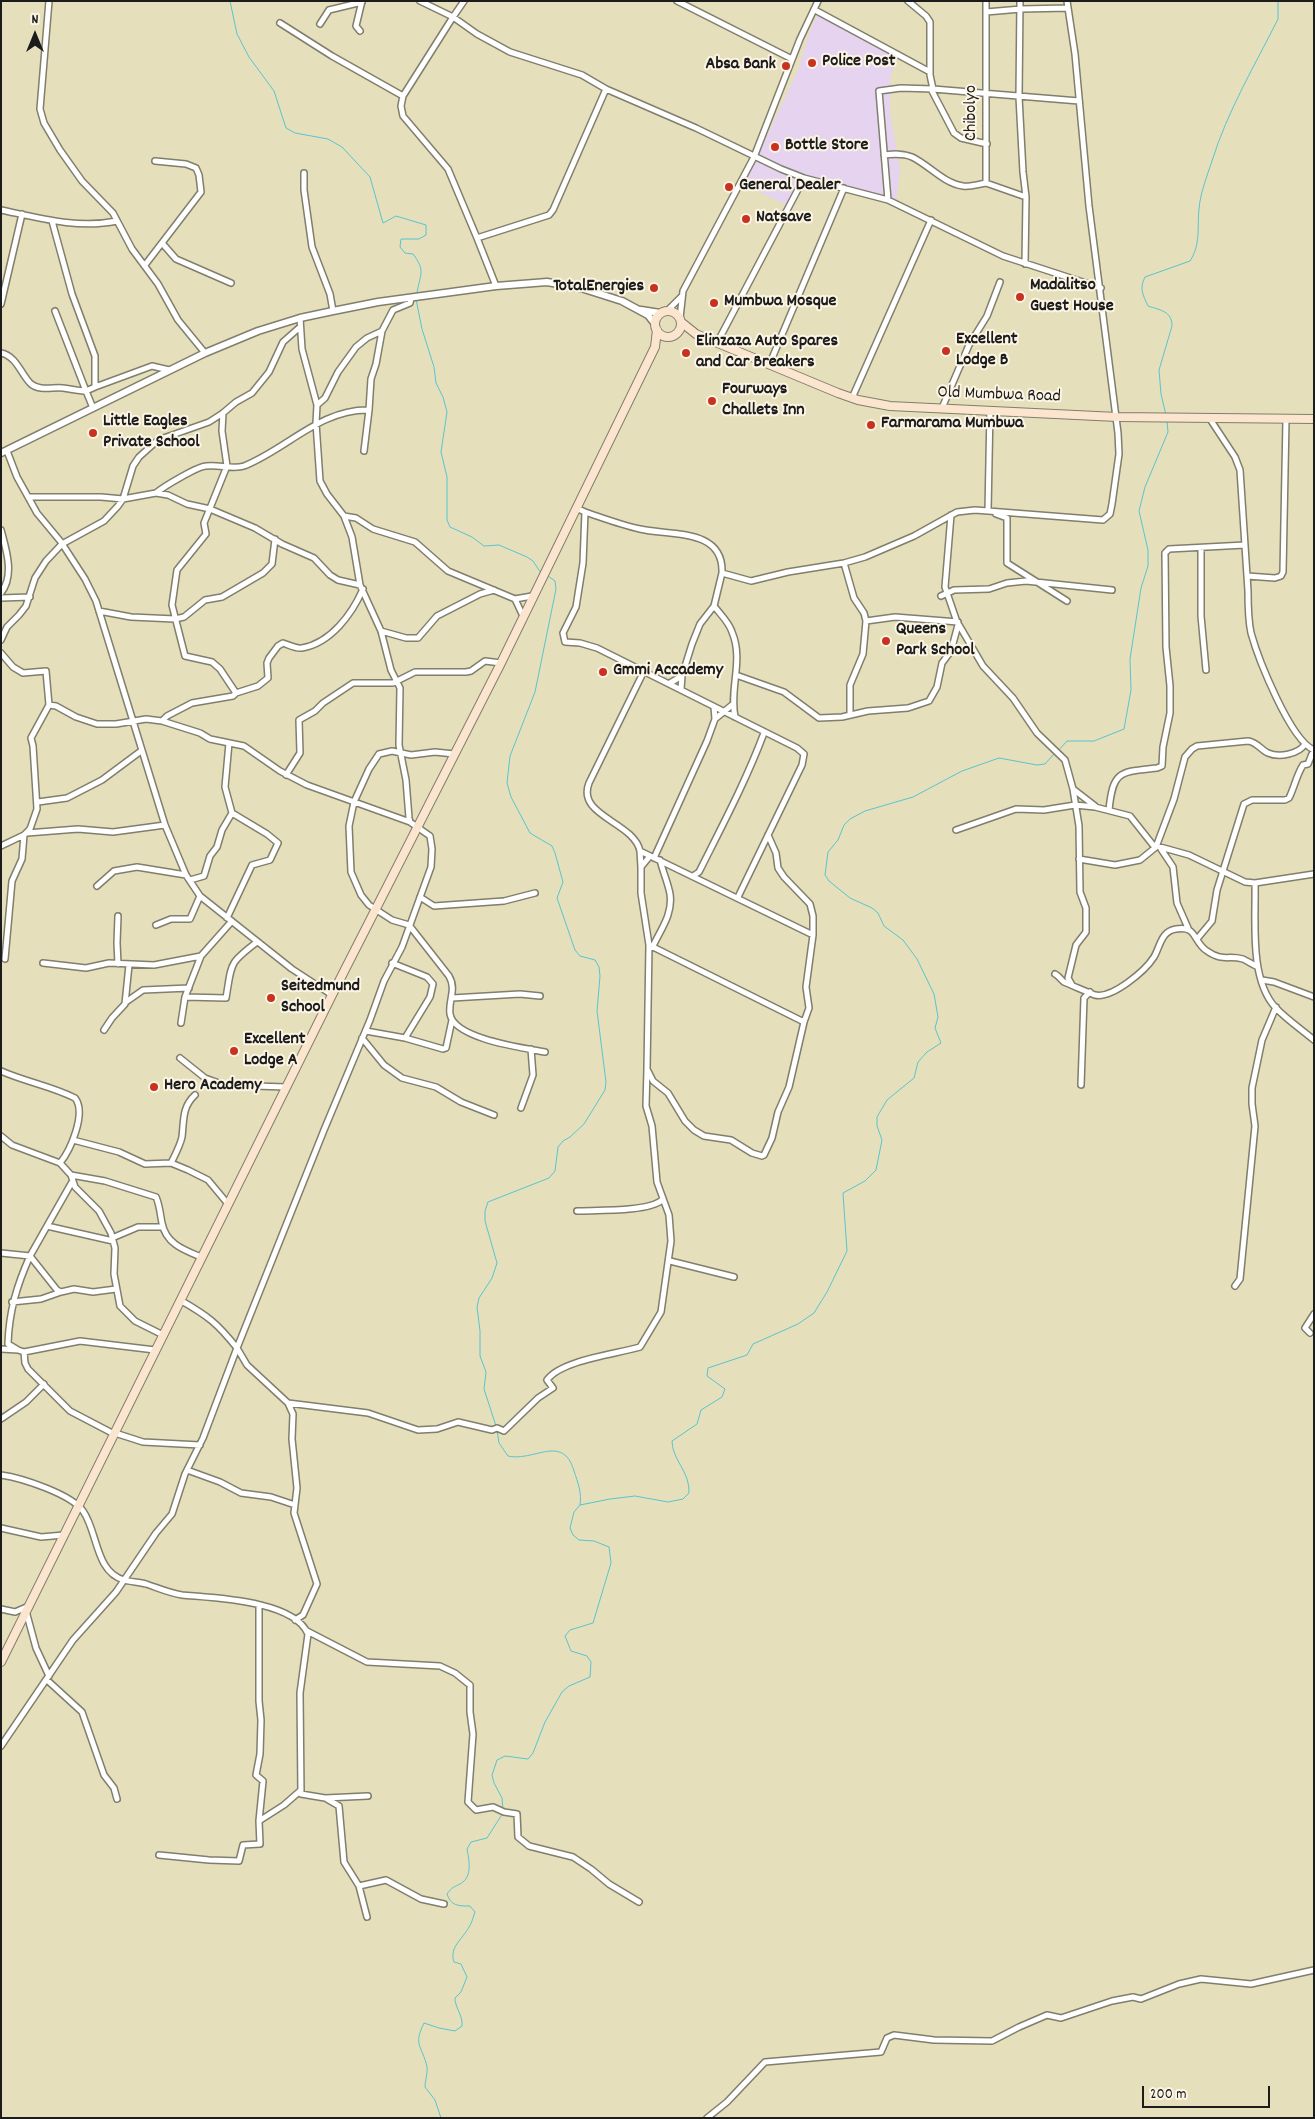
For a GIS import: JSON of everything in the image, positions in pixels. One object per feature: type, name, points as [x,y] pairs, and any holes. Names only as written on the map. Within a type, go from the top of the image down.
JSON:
[{"type":"main road","points":[[1,1662],[4,1652],[28,1609],[332,994],[501,663],[655,347],[656,327],[664,312],[675,312],[680,320],[696,334]]},
{"type":"main road","points":[[655,347],[680,329],[680,320]]},
{"type":"main road","points":[[656,327],[662,335],[696,334]]},
{"type":"main road","name":"Old Mumbwa Road","points":[[696,334],[852,398],[890,406],[1117,417],[1314,419]]},
{"type":"street","points":[[48,1],[40,109],[42,119],[60,150],[82,181],[113,212],[132,249],[158,284],[178,320],[205,353]]},
{"type":"street","points":[[420,1],[453,16],[477,34],[510,52],[582,74],[606,89],[688,124],[754,157],[804,178],[888,200],[1003,256],[1101,288]]},
{"type":"street","points":[[464,1],[403,96],[403,116],[431,147],[448,170],[478,238],[496,286]]},
{"type":"street","points":[[676,1],[792,59]]},
{"type":"street","points":[[680,320],[682,297],[754,157],[792,59],[818,1]]},
{"type":"street","points":[[908,1],[926,16],[930,22],[932,89],[954,133],[961,138],[987,144]]},
{"type":"street","name":"Chibolyo","points":[[986,1],[986,183]]},
{"type":"street","points":[[1020,1],[1020,97],[1026,197],[1025,264]]},
{"type":"street","points":[[722,573],[740,579],[760,580],[788,572],[844,563],[865,557],[914,536],[965,510],[1097,521],[1108,517],[1112,504],[1119,454],[1117,417],[1108,366],[1101,288],[1089,206],[1067,1]]},
{"type":"street","points":[[320,24],[329,10],[362,2],[356,26],[360,31]]},
{"type":"street","points":[[986,12],[1021,8],[1068,8]]},
{"type":"street","points":[[815,10],[930,72]]},
{"type":"street","points":[[280,23],[332,56],[403,96]]},
{"type":"street","points":[[888,200],[879,91],[901,88],[932,89],[1079,101]]},
{"type":"street","points":[[478,238],[549,215],[553,210],[606,89]]},
{"type":"street","points":[[884,155],[901,154],[911,157],[948,181],[958,185],[970,186],[986,183],[1026,197]]},
{"type":"street","points":[[145,265],[199,196],[200,175],[196,168],[190,165],[155,161]]},
{"type":"street","points":[[304,173],[304,190],[312,247],[330,294],[333,310]]},
{"type":"street","points":[[717,343],[804,178]]},
{"type":"street","points":[[770,363],[844,188]]},
{"type":"street","points":[[1,210],[52,221],[92,223],[117,220]]},
{"type":"street","points":[[1,304],[22,214]]},
{"type":"street","points":[[852,398],[931,220]]},
{"type":"street","points":[[52,221],[72,294],[95,356],[96,387]]},
{"type":"street","points":[[162,243],[176,259],[231,283]]},
{"type":"street","points":[[332,994],[292,969],[200,896],[186,875],[165,825],[99,611],[85,579],[62,544],[41,519],[3,452],[205,353],[258,331],[333,310],[496,286],[547,282],[572,286],[622,301],[638,309],[656,327]]},
{"type":"street","points":[[942,408],[969,345],[987,316],[1000,282]]},
{"type":"street","points":[[638,309],[664,312],[682,297]]},
{"type":"street","points":[[364,451],[371,380],[382,331],[393,310],[410,303],[415,298]]},
{"type":"street","points":[[55,312],[93,408]]},
{"type":"street","points":[[300,318],[302,349],[317,405],[316,423],[320,481],[326,494],[344,516],[352,537],[362,587],[381,631],[391,670],[398,681],[401,696],[399,736],[410,822]]},
{"type":"street","points":[[1,640],[7,627],[19,616],[30,597],[35,578],[46,562],[62,544],[104,521],[123,499],[133,466],[139,456],[160,439],[195,428],[223,413],[236,402],[250,395],[269,372],[284,342],[300,327]]},
{"type":"street","points":[[317,405],[325,398],[338,372],[356,347],[367,338],[382,331]]},
{"type":"street","points":[[1,353],[8,356],[23,371],[32,384],[44,388],[86,391],[152,366],[169,370]]},
{"type":"street","points":[[29,497],[101,497],[123,499],[156,493],[202,467],[244,466],[300,435],[316,423],[348,412],[368,410]]},
{"type":"street","points":[[988,511],[990,410]]},
{"type":"street","points":[[223,413],[222,432],[227,466],[204,523],[206,534],[178,567],[172,598],[175,619],[185,656],[212,662],[220,669],[236,693]]},
{"type":"street","points":[[1197,939],[1212,921],[1216,896],[1244,804],[1252,800],[1285,800],[1289,798],[1300,775],[1300,770],[1303,765],[1308,764],[1313,753],[1280,706],[1254,644],[1247,608],[1248,576],[1239,463],[1210,419]]},
{"type":"street","points":[[1248,576],[1275,578],[1281,576],[1283,572],[1286,420]]},
{"type":"street","points":[[156,493],[210,509],[255,528],[314,558],[330,575],[338,580],[362,587]]},
{"type":"street","points":[[576,508],[641,530],[675,532],[696,538],[716,551],[723,564],[714,606],[700,624],[682,676],[681,689]]},
{"type":"street","points":[[988,511],[1007,518],[1007,563],[1067,602]]},
{"type":"street","points":[[585,512],[583,563],[576,607],[563,637],[568,644],[580,643],[597,648],[797,748],[804,754],[802,765],[738,897]]},
{"type":"street","points":[[344,516],[356,518],[373,529],[412,541],[429,553],[445,570],[515,599],[532,596]]},
{"type":"street","points":[[951,516],[943,594],[983,666],[1013,698],[1037,733],[1063,757],[1073,789],[1078,826],[1080,892],[1086,908],[1086,932],[1076,945],[1068,978],[1072,986]]},
{"type":"street","points":[[1,530],[8,569],[8,580],[1,593]]},
{"type":"street","points":[[99,611],[131,617],[175,619],[189,614],[205,600],[222,597],[263,573],[272,564],[275,539]]},
{"type":"street","points":[[1109,810],[1111,787],[1119,776],[1127,772],[1162,766],[1163,747],[1170,713],[1164,557],[1169,549],[1245,545]]},
{"type":"street","points":[[1200,548],[1206,670]]},
{"type":"street","points":[[844,563],[854,598],[864,613],[866,621],[863,654],[850,685],[850,715]]},
{"type":"street","points":[[943,594],[954,590],[989,589],[1007,583],[1026,582],[1038,584],[1056,583],[1112,590]]},
{"type":"street","points":[[162,721],[189,704],[233,696],[236,693],[258,686],[268,678],[268,658],[280,644],[283,643],[298,648],[310,646],[318,642],[342,624],[352,612],[362,587]]},
{"type":"street","points":[[381,631],[406,638],[418,638],[437,616],[480,594],[494,590]]},
{"type":"street","points":[[1,598],[30,597]]},
{"type":"street","points":[[515,599],[523,616]]},
{"type":"street","points":[[714,606],[732,632],[738,664],[732,705],[735,717]]},
{"type":"street","points":[[866,621],[895,618],[958,623]]},
{"type":"street","points":[[736,675],[784,692],[819,718],[916,707],[929,701],[937,687],[942,663],[951,651],[958,623]]},
{"type":"street","points":[[1,653],[13,667],[23,673],[46,671],[49,705],[30,738],[33,746],[38,802],[33,822],[26,834],[22,859],[12,884],[6,959]]},
{"type":"street","points":[[286,774],[300,752],[298,723],[300,720],[353,683],[398,681],[415,672],[466,672],[471,671],[485,661],[501,663]]},
{"type":"street","points":[[288,1403],[368,1413],[418,1430],[437,1429],[458,1422],[492,1430],[497,1428],[504,1430],[538,1398],[552,1388],[547,1380],[551,1374],[583,1360],[642,1345],[661,1312],[670,1261],[670,1222],[657,1182],[652,1126],[646,1106],[651,946],[641,893],[640,851],[636,839],[613,820],[594,810],[586,793],[589,783],[644,671]]},
{"type":"street","points":[[670,683],[682,676]]},
{"type":"street","points":[[1,1746],[73,1640],[102,1609],[156,1533],[172,1514],[187,1470],[200,1445],[287,1220],[366,1031],[392,963],[402,947],[432,867],[430,836],[418,826],[307,785],[286,774],[248,747],[210,739],[200,733],[162,721],[146,719],[134,722],[97,724],[76,718],[56,706],[49,705]]},
{"type":"street","points":[[715,719],[725,713],[732,705]]},
{"type":"street","points":[[641,867],[655,858],[665,837],[715,719],[714,707]]},
{"type":"street","points":[[693,876],[699,872],[746,777],[764,733]]},
{"type":"street","points":[[1079,859],[1115,865],[1140,860],[1158,848],[1185,757],[1192,749],[1207,743],[1248,741],[1270,754],[1277,755],[1295,753],[1305,744]]},
{"type":"street","points":[[182,1023],[185,997],[201,956],[229,919],[252,865],[270,860],[278,843],[267,834],[232,813],[225,787],[229,743]]},
{"type":"street","points":[[38,802],[67,798],[102,780],[141,751]]},
{"type":"street","points":[[454,754],[435,752],[401,754],[386,752],[375,757],[354,802],[349,826],[351,872],[361,895],[376,910],[392,920],[409,925],[449,976],[453,986],[450,1014],[452,1020],[463,1030],[488,1040],[545,1052]]},
{"type":"street","points":[[1073,789],[1095,807]]},
{"type":"street","points":[[36,793],[48,800]]},
{"type":"street","points":[[956,830],[1016,809],[1044,810],[1075,806],[1095,807],[1130,816],[1173,867],[1177,903],[1188,928],[1202,947],[1222,959],[1244,959],[1256,966]]},
{"type":"street","points":[[190,880],[204,876],[210,856],[218,847],[222,830],[232,813]]},
{"type":"street","points":[[1,846],[26,834],[78,829],[113,832],[165,825]]},
{"type":"street","points":[[647,1069],[653,1081],[668,1093],[685,1121],[694,1130],[704,1136],[731,1140],[762,1156],[772,1138],[778,1112],[789,1088],[809,1008],[806,987],[813,935],[813,916],[810,904],[778,868],[776,853],[768,836]]},
{"type":"street","points":[[1158,848],[1189,855],[1245,882],[1255,883],[1314,874]]},
{"type":"street","points":[[640,851],[813,935]]},
{"type":"street","points":[[651,946],[670,910],[670,892],[655,858]]},
{"type":"street","points":[[97,886],[114,870],[137,867],[186,875]]},
{"type":"street","points":[[699,872],[702,880]]},
{"type":"street","points":[[1255,883],[1256,966],[1268,996],[1276,1007],[1314,1040]]},
{"type":"street","points":[[420,897],[434,906],[504,902],[535,893]]},
{"type":"street","points":[[156,925],[171,919],[190,919],[200,896]]},
{"type":"street","points":[[118,916],[118,964]]},
{"type":"street","points":[[1055,974],[1072,986],[1099,995],[1129,983],[1150,963],[1161,939],[1168,932],[1188,928]]},
{"type":"street","points":[[185,997],[226,998],[228,974],[233,963],[238,956],[257,942]]},
{"type":"street","points":[[651,946],[804,1022]]},
{"type":"street","points":[[43,963],[86,968],[118,964],[154,965],[201,956]]},
{"type":"street","points":[[392,963],[426,976],[433,984],[430,997],[405,1038]]},
{"type":"street","points":[[104,1030],[112,1018],[124,1007],[126,1002],[129,965]]},
{"type":"street","points":[[1262,980],[1274,982],[1314,997]]},
{"type":"street","points":[[126,1002],[143,990],[188,988]]},
{"type":"street","points":[[1081,1085],[1083,1002],[1090,992]]},
{"type":"street","points":[[452,998],[520,994],[540,996]]},
{"type":"street","points":[[1235,1286],[1240,1278],[1253,1158],[1255,1126],[1252,1088],[1262,1040],[1276,1007]]},
{"type":"street","points":[[366,1031],[405,1038],[444,1049],[452,1020]]},
{"type":"street","points":[[362,1038],[384,1066],[402,1078],[436,1087],[461,1102],[494,1115]]},
{"type":"street","points":[[521,1108],[532,1075],[531,1049]]},
{"type":"street","points":[[180,1058],[205,1078],[224,1085],[286,1088]]},
{"type":"street","points":[[1,1071],[25,1081],[48,1086],[78,1101],[79,1112],[74,1140],[60,1164]]},
{"type":"street","points":[[171,1164],[181,1138],[184,1111],[188,1102],[195,1094]]},
{"type":"street","points":[[1,1136],[12,1145],[60,1164],[71,1175],[105,1181],[156,1197],[160,1204],[162,1227],[171,1242],[201,1257]]},
{"type":"street","points":[[74,1140],[108,1148],[145,1164],[171,1164],[208,1180],[228,1204]]},
{"type":"street","points":[[71,1175],[72,1182],[79,1192],[98,1211],[113,1240],[116,1289],[120,1306],[135,1321],[163,1335]]},
{"type":"street","points":[[72,1182],[30,1256],[12,1302],[8,1344],[21,1351],[26,1367],[70,1411],[115,1433],[143,1442],[200,1445]]},
{"type":"street","points":[[577,1210],[628,1209],[656,1205],[662,1200]]},
{"type":"street","points":[[47,1226],[113,1240],[138,1227],[162,1227]]},
{"type":"street","points":[[1,1253],[30,1256],[53,1286],[61,1292]]},
{"type":"street","points":[[670,1261],[734,1277]]},
{"type":"street","points":[[12,1302],[41,1298],[74,1289],[93,1292],[116,1289]]},
{"type":"street","points":[[180,1300],[213,1321],[237,1348],[247,1365],[288,1403],[293,1414],[292,1438],[297,1488],[296,1520],[316,1584],[303,1615],[295,1620]]},
{"type":"street","points":[[1310,1333],[1305,1328],[1314,1314]]},
{"type":"street","points":[[1,1349],[21,1351],[80,1341],[155,1350]]},
{"type":"street","points":[[1,1418],[26,1402],[44,1384]]},
{"type":"street","points":[[187,1470],[220,1482],[241,1493],[271,1497],[295,1505]]},
{"type":"street","points":[[1,1475],[16,1477],[37,1484],[78,1506],[85,1514],[93,1538],[109,1572],[124,1580],[181,1595],[230,1598],[259,1604],[295,1620],[306,1630],[367,1662],[440,1666],[455,1672],[470,1685],[470,1712],[473,1734],[468,1802],[476,1810],[492,1807],[504,1812],[518,1814],[518,1837],[529,1846],[572,1857],[591,1869],[608,1884],[639,1902]]},
{"type":"street","points":[[1,1528],[41,1537],[64,1535]]},
{"type":"street","points":[[159,1854],[209,1860],[239,1861],[243,1845],[260,1844],[259,1821],[264,1781],[256,1775],[260,1754],[261,1720],[259,1701],[259,1604]]},
{"type":"street","points":[[1,1609],[15,1612],[28,1609],[36,1648],[48,1678],[82,1712],[104,1775],[114,1788],[117,1799]]},
{"type":"street","points":[[259,1821],[284,1805],[300,1791],[302,1778],[300,1693],[307,1640],[306,1630]]},
{"type":"street","points":[[300,1791],[304,1796],[325,1798],[368,1796]]},
{"type":"street","points":[[325,1798],[339,1806],[344,1862],[359,1886],[367,1917]]},
{"type":"street","points":[[359,1886],[386,1880],[421,1899],[444,1904]]},
{"type":"street","points":[[707,2118],[727,2102],[765,2062],[881,2052],[887,2038],[894,2035],[934,2040],[992,2040],[1047,2015],[1060,2018],[1112,2001],[1133,1997],[1141,1999],[1178,1984],[1201,1978],[1251,1984],[1314,1970]]},
{"type":"shaded area","points":[[819,9],[899,56],[890,77],[890,113],[900,170],[896,205],[829,187],[804,183],[793,208],[744,185],[798,70]]},
{"type":"waterway","points":[[230,1],[237,34],[249,57],[274,91],[286,128],[295,133],[328,139],[342,147],[370,177],[383,223],[396,216],[426,225],[426,235],[419,239],[401,239],[400,247],[405,253],[413,254],[420,265],[421,273],[417,293]]},
{"type":"waterway","points":[[1166,415],[1161,394],[1159,370],[1172,326],[1168,314],[1148,306],[1142,292],[1143,281],[1145,277],[1190,261],[1193,255],[1197,242],[1202,191],[1218,143],[1233,107],[1278,19],[1278,1]]},
{"type":"waterway","points":[[416,299],[422,329],[434,367],[436,383],[443,397],[447,412],[441,452],[447,477],[447,520],[450,527],[472,537],[484,546],[499,545],[527,557],[533,561],[541,573]]},
{"type":"waterway","points":[[1058,751],[1067,741],[1094,741],[1124,729],[1131,690],[1130,659],[1141,588],[1148,566],[1148,550],[1139,511],[1145,487],[1168,432],[1167,421]]},
{"type":"waterway","points":[[496,1426],[484,1389],[486,1372],[480,1356],[480,1331],[477,1307],[479,1298],[492,1278],[497,1263],[485,1221],[485,1211],[488,1202],[549,1178],[555,1171],[558,1147],[584,1124],[605,1090],[606,1082],[597,1011],[599,967],[595,960],[580,956],[575,950],[557,898],[563,882],[555,853],[552,846],[530,833],[511,797],[507,783],[510,756],[535,692],[556,589],[555,581],[548,576]]},
{"type":"waterway","points":[[503,1810],[502,1798],[492,1775],[497,1760],[505,1756],[528,1759],[533,1753],[545,1722],[562,1692],[569,1686],[590,1677],[591,1662],[587,1656],[571,1651],[565,1636],[570,1630],[593,1623],[611,1563],[609,1547],[594,1541],[579,1540],[573,1535],[570,1528],[574,1512],[580,1505],[610,1499],[635,1496],[668,1502],[683,1499],[689,1493],[687,1478],[675,1454],[672,1441],[697,1424],[701,1410],[722,1397],[725,1389],[707,1376],[708,1368],[747,1355],[753,1344],[798,1324],[814,1313],[827,1292],[847,1251],[843,1193],[865,1181],[876,1170],[882,1140],[877,1126],[877,1117],[887,1100],[914,1078],[918,1062],[927,1052],[941,1043],[935,1028],[938,1017],[934,994],[917,959],[903,940],[884,926],[878,913],[872,908],[850,898],[829,881],[825,875],[828,852],[838,840],[844,825],[850,819],[865,811],[913,797],[962,771],[999,758],[1037,765],[1045,764],[1055,753]]},
{"type":"waterway","points":[[497,1430],[499,1443],[508,1456],[528,1456],[547,1451],[563,1453],[569,1460],[578,1484],[580,1505]]},
{"type":"waterway","points":[[441,2118],[435,2100],[425,2087],[427,2066],[419,2043],[419,2035],[424,2023],[455,2031],[462,2026],[455,1998],[461,1992],[467,1977],[461,1964],[454,1962],[453,1952],[470,1925],[475,1912],[470,1906],[453,1903],[447,1894],[467,1877],[469,1868],[467,1849],[471,1842],[487,1838],[503,1813]]},
{"type":"place","name":"Police Post","points":[[812,63]]},
{"type":"place","name":"Absa Bank","points":[[786,66]]},
{"type":"place","name":"Bottle Store","points":[[775,147]]},
{"type":"place","name":"General Dealer","points":[[729,187]]},
{"type":"place","name":"Natsave","points":[[746,219]]},
{"type":"place","name":"TotalEnergies","points":[[654,288]]},
{"type":"place","name":"Madalitso Guest House","points":[[1020,297]]},
{"type":"place","name":"Mumbwa Mosque","points":[[714,303]]},
{"type":"place","name":"Excellent Lodge B","points":[[946,351]]},
{"type":"place","name":"Elinzaza Auto Spares and Car Breakers","points":[[686,353]]},
{"type":"place","name":"Fourways Challets Inn","points":[[712,401]]},
{"type":"place","name":"Farmarama Mumbwa","points":[[871,425]]},
{"type":"place","name":"Little Eagles Private School","points":[[93,433]]},
{"type":"place","name":"Queens Park School","points":[[886,641]]},
{"type":"place","name":"Gmmi Accademy","points":[[603,672]]},
{"type":"place","name":"Seitedmund School","points":[[271,998]]},
{"type":"place","name":"Excellent Lodge A","points":[[234,1051]]},
{"type":"place","name":"Hero Academy","points":[[154,1087]]}]
